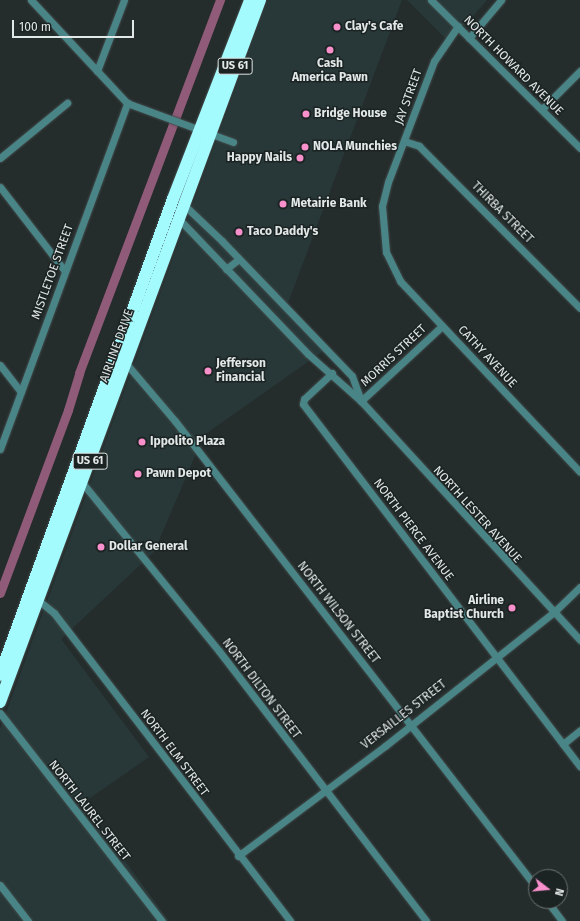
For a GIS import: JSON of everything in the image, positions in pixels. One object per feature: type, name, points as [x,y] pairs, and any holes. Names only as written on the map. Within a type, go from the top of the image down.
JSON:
[{"type":"highway","name":"AIRLINE DRIVE","points":[[0,675],[78,478],[205,131],[250,0]]},
{"type":"highway","name":"AIRLINE DRIVE","points":[[205,131],[260,0]]},
{"type":"highway","name":"AIRLINE DRIVE","points":[[0,702],[38,600],[78,478]]},
{"type":"street","points":[[31,0],[127,103],[233,142]]},
{"type":"street","points":[[97,72],[124,0]]},
{"type":"street","name":"NORTH HOWARD AVENUE","points":[[430,0],[580,148]]},
{"type":"street","points":[[469,38],[501,0]]},
{"type":"street","name":"JAY STREET","points":[[386,252],[382,206],[388,182],[434,61],[458,26]]},
{"type":"street","points":[[542,109],[580,70]]},
{"type":"street","points":[[0,158],[67,103]]},
{"type":"street","name":"MISTLETOE STREET","points":[[0,449],[127,103]]},
{"type":"street","name":"THIRBA STREET","points":[[404,141],[420,146],[580,308]]},
{"type":"street","points":[[0,187],[65,270]]},
{"type":"street","name":"NORTH LESTER AVENUE","points":[[176,208],[239,259],[265,288],[352,376],[361,401]]},
{"type":"street","name":"NORTH LESTER AVENUE","points":[[176,208],[226,269],[308,354],[332,373],[361,401],[580,640]]},
{"type":"street","name":"CATHY AVENUE","points":[[386,252],[400,281],[580,472]]},
{"type":"street","points":[[226,269],[239,259]]},
{"type":"street","points":[[254,298],[265,288]]},
{"type":"street","name":"MORRIS STREET","points":[[361,401],[442,326]]},
{"type":"street","name":"NORTH WILSON STREET","points":[[122,359],[176,421],[528,877]]},
{"type":"street","points":[[0,365],[21,392]]},
{"type":"street","name":"NORTH PIERCE AVENUE","points":[[332,373],[303,402],[496,658],[580,766]]},
{"type":"street","name":"NORTH DILTON STREET","points":[[78,478],[219,651],[426,921]]},
{"type":"street","name":"VERSAILLES STREET","points":[[238,856],[325,791],[496,658],[554,612],[580,587]]},
{"type":"street","name":"NORTH ELM STREET","points":[[38,600],[54,613],[238,856],[290,921]]},
{"type":"street","name":"NORTH LAUREL STREET","points":[[0,713],[162,921]]},
{"type":"street","points":[[564,744],[580,730]]},
{"type":"street","points":[[0,885],[28,921]]},
{"type":"street","points":[[553,909],[562,921]]},
{"type":"shaded area","points":[[268,0],[402,0],[288,303],[329,347],[204,435],[154,552],[61,639],[149,757],[83,803],[169,921],[0,921],[0,729]]},
{"type":"shaded area","points":[[407,0],[487,0],[450,43]]},
{"type":"waterway","points":[[0,593],[68,410],[79,373],[220,0]]},
{"type":"place","name":"Clay's Cafe","points":[[337,27]]},
{"type":"place","name":"Cash America Pawn","points":[[330,50]]},
{"type":"place","name":"Bridge House","points":[[306,114]]},
{"type":"place","name":"NOLA Munchies","points":[[305,147]]},
{"type":"place","name":"Happy Nails","points":[[300,158]]},
{"type":"place","name":"Metairie Bank","points":[[283,204]]},
{"type":"place","name":"Taco Daddy's","points":[[239,232]]},
{"type":"place","name":"Jefferson Financial","points":[[208,371]]},
{"type":"place","name":"Ippolito Plaza","points":[[142,442]]},
{"type":"place","name":"Pawn Depot","points":[[138,474]]},
{"type":"place","name":"Dollar General","points":[[101,547]]},
{"type":"place","name":"Airline Baptist Church","points":[[512,608]]}]
